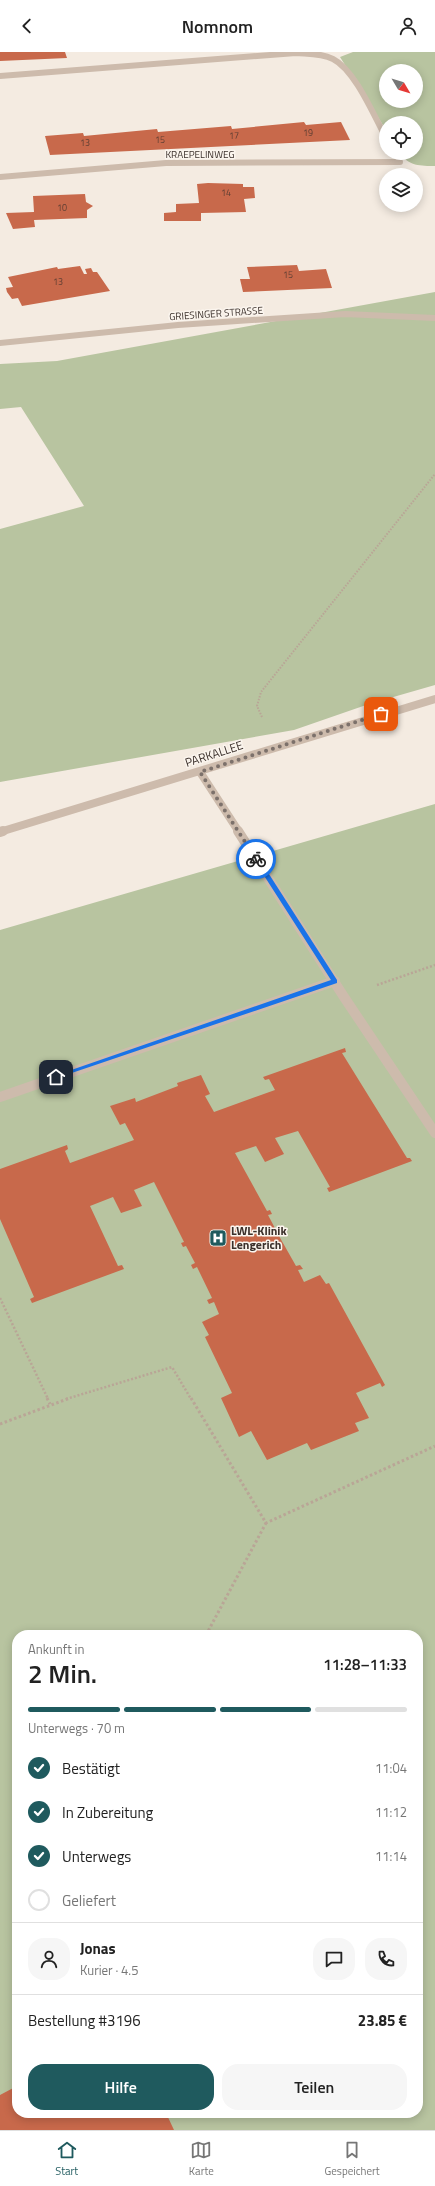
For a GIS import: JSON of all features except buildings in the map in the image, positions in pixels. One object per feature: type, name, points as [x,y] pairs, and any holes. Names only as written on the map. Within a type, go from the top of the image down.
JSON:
[{"type":"street","points":[[0,76],[296,53],[313,54],[328,57],[344,67],[379,126]]},
{"type":"street","name":"KRAEPELINWEG","points":[[0,177],[166,162],[400,162],[399,160]]},
{"type":"street","name":"GRIESINGER STRASSE","points":[[0,343],[178,325],[344,314],[435,318]]},
{"type":"street","name":"PARKALLEE","points":[[0,832],[200,772],[327,730],[435,699]]},
{"type":"street","points":[[200,772],[344,997],[435,1133]]},
{"type":"street","points":[[0,1097],[334,981]]},
{"type":"path","points":[[275,747],[257,706],[261,692],[435,474]]},
{"type":"path","points":[[344,997],[435,965]]},
{"type":"path","points":[[0,1298],[50,1404]]},
{"type":"path","points":[[0,1424],[50,1404],[172,1367],[266,1523]]},
{"type":"path","points":[[209,1630],[266,1523],[435,1446]]},
{"type":"green space","points":[[353,52],[435,52],[435,166],[415,164],[406,160],[423,160],[423,116],[379,116],[379,119],[340,57]]},
{"type":"green space","points":[[435,292],[435,685],[369,704],[294,730],[0,782],[0,529],[84,506],[21,407],[0,409],[0,364],[57,361]]},
{"type":"green space","name":"LWL-Klinik Lengerich","points":[[435,804],[435,2130],[0,2130],[0,930]]},
{"type":"way so far","points":[[256,859],[200,772],[327,730],[381,714]]},
{"type":"place","name":"LWL-Klinik Lengerich","points":[[218,1238]]},
{"type":"route","points":[[56,1077],[334,981],[256,859]]}]
